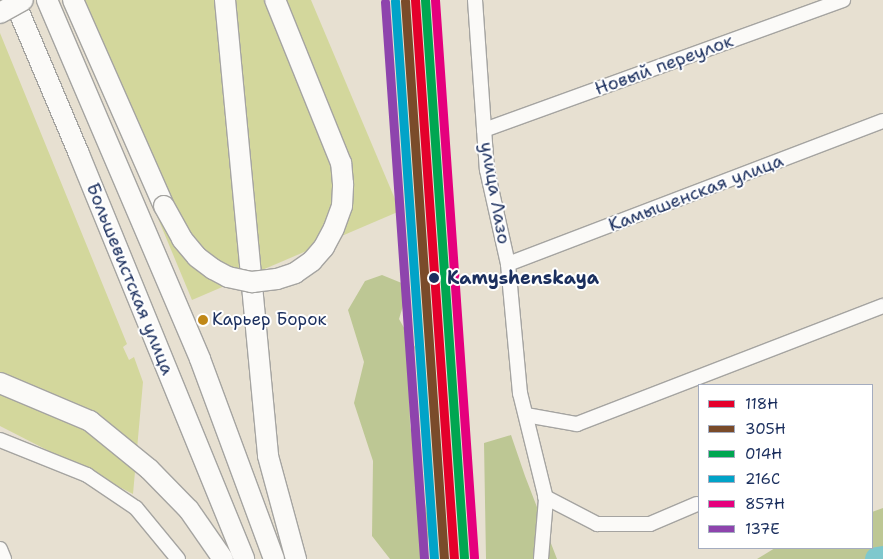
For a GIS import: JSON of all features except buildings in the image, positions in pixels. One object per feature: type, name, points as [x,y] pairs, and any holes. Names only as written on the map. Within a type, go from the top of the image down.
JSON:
[{"type":"highway","name":"Большевистская улица","points":[[14,0],[79,154],[244,559]]},
{"type":"highway","points":[[0,13],[23,0]]},
{"type":"highway","name":"Большевистская улица","points":[[47,0],[200,359],[274,559]]},
{"type":"highway","points":[[73,0],[164,206],[182,239],[197,256],[228,277],[252,282],[277,279],[295,273],[312,261],[324,247],[334,228],[342,206],[343,184],[341,163],[275,0]]},
{"type":"highway","points":[[225,0],[268,456],[296,559]]},
{"type":"highway","points":[[0,383],[90,421],[149,470],[189,510],[223,559]]},
{"type":"street","name":"улица Лазо","points":[[475,0],[487,170],[508,264],[520,393],[545,497],[541,559]]},
{"type":"street","name":"Новый переулок","points":[[484,130],[843,0]]},
{"type":"street","name":"Камышенская улица","points":[[508,264],[883,121]]},
{"type":"street","points":[[526,415],[577,424],[883,306]]},
{"type":"street","points":[[0,440],[87,475],[136,508],[178,559]]},
{"type":"street","points":[[545,497],[596,524],[650,524],[697,504]]},
{"type":"street","points":[[0,549],[4,559]]},
{"type":"green space","points":[[67,0],[311,0],[400,211],[192,300]]},
{"type":"green space","points":[[0,33],[127,344],[123,347],[129,360],[134,357],[143,382],[133,494],[0,426]]},
{"type":"green space","points":[[382,275],[409,286],[399,319],[415,347],[409,378],[410,425],[430,529],[424,559],[390,559],[372,536],[373,461],[354,403],[364,362],[348,310],[365,281]]},
{"type":"green space","points":[[511,435],[557,559],[486,559],[484,443]]},
{"type":"green space","points":[[883,508],[883,559],[757,559],[773,549],[873,549],[873,512]]},
{"type":"waterway","points":[[877,559],[883,558]]},
{"type":"transit line","name":"118Н","points":[[415,0],[454,559]]},
{"type":"transit line","name":"014Н","points":[[425,0],[464,558]]},
{"type":"transit line","name":"857Н","points":[[435,0],[474,558]]},
{"type":"transit line","name":"216С","points":[[395,1],[434,559]]},
{"type":"transit line","name":"305Н","points":[[405,1],[444,559]]},
{"type":"transit line","name":"137Е","points":[[385,2],[424,559]]},
{"type":"place","name":"Kamyshenskaya","points":[[434,278]]},
{"type":"place","name":"Карьер Борок","points":[[203,320]]}]
